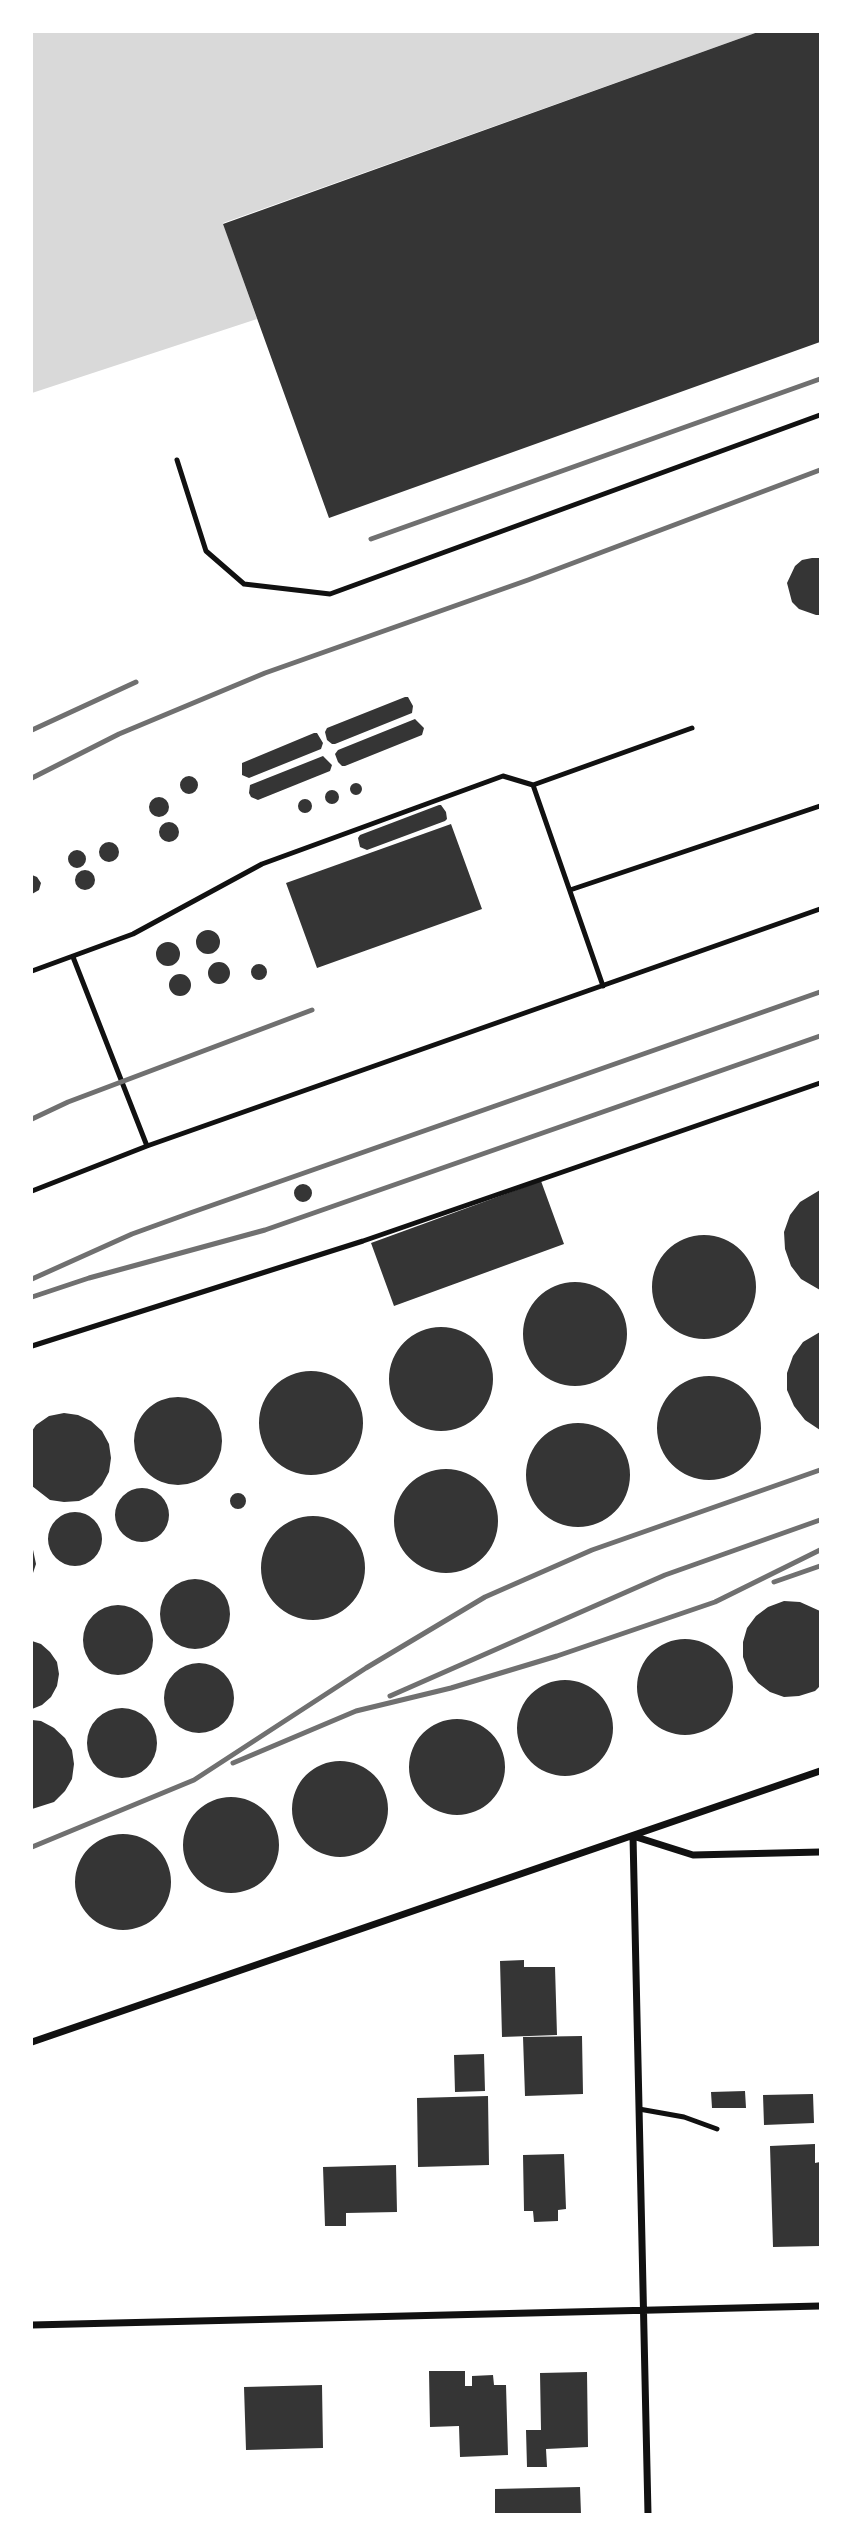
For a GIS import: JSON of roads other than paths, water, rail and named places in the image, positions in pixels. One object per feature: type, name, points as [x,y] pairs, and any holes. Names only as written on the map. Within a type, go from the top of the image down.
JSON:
[{"type":"street","points":[[32,2042],[821,1771]]},
{"type":"street","points":[[633,1836],[693,1855],[821,1852]]},
{"type":"street","points":[[633,1836],[648,2515]]},
{"type":"street","points":[[32,2325],[821,2306]]},
{"type":"lane","points":[[177,460],[206,551],[244,584],[330,594],[821,415]]},
{"type":"lane","points":[[32,971],[133,934],[275,860],[503,776],[533,785],[692,728]]},
{"type":"lane","points":[[533,785],[603,986]]},
{"type":"lane","points":[[570,890],[821,806]]},
{"type":"lane","points":[[32,1191],[147,1146],[821,909]]},
{"type":"lane","points":[[73,957],[147,1146]]},
{"type":"lane","points":[[32,1346],[363,1241],[821,1083]]},
{"type":"lane","points":[[639,2109],[684,2117],[717,2129]]},
{"type":"railway","points":[[371,539],[820,379]]},
{"type":"railway","points":[[32,778],[119,734],[265,673],[528,580],[820,470]]},
{"type":"railway","points":[[32,730],[136,682]]},
{"type":"railway","points":[[32,1279],[132,1234],[820,992]]},
{"type":"railway","points":[[32,1119],[68,1102],[312,1010]]},
{"type":"railway","points":[[32,1297],[89,1278],[265,1230],[820,1036]]},
{"type":"railway","points":[[32,1847],[194,1780],[366,1668],[485,1597],[592,1550],[820,1470]]},
{"type":"railway","points":[[390,1696],[665,1575],[820,1520]]},
{"type":"railway","points":[[233,1763],[356,1711],[451,1688],[557,1656],[715,1602],[820,1550]]},
{"type":"railway","points":[[774,1582],[820,1566]]}]
